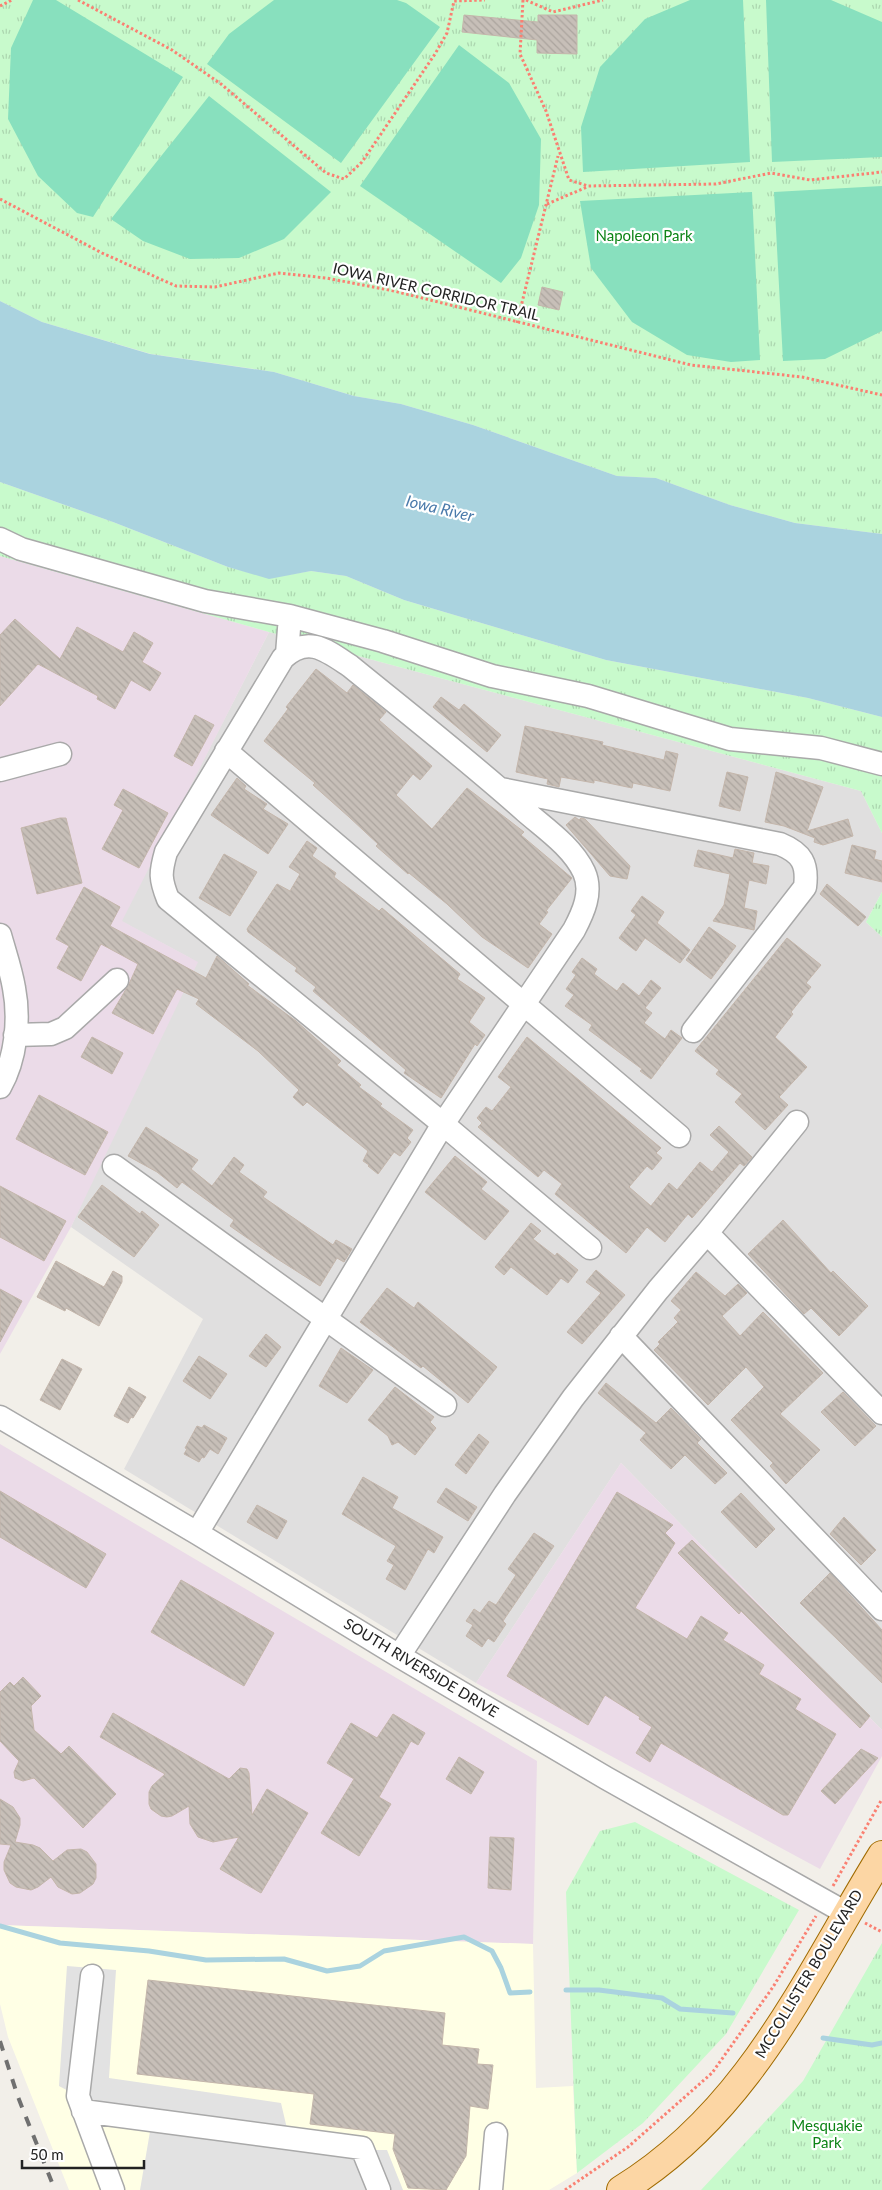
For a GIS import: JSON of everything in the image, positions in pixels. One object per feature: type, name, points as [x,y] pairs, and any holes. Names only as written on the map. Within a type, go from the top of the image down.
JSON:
[{"type":"main road","name":"MCCOLLISTER BOULEVARD","points":[[621,2190],[674,2152],[716,2111],[748,2074],[780,2029],[835,1907],[882,1854]]},
{"type":"street","points":[[0,539],[21,549],[205,601],[290,616],[383,641],[492,676],[588,696],[730,739],[820,748],[882,764]]},
{"type":"street","points":[[290,616],[287,654],[166,852],[162,867],[161,883],[168,899],[443,1124],[590,1248]]},
{"type":"street","points":[[197,1533],[443,1124],[574,930],[588,896],[584,874],[572,854],[500,789],[350,666],[326,649],[315,646],[303,646],[287,654]]},
{"type":"street","points":[[226,751],[679,1136]]},
{"type":"street","points":[[0,770],[60,754]]},
{"type":"street","points":[[500,789],[780,844],[793,849],[802,860],[807,873],[804,887],[693,1030]]},
{"type":"street","points":[[0,935],[8,1000],[15,1035],[6,1077],[0,1087]]},
{"type":"street","points":[[15,1035],[38,1036],[51,1034],[65,1028],[117,980]]},
{"type":"street","points":[[399,1656],[527,1462],[621,1336],[708,1233],[797,1122]]},
{"type":"street","points":[[114,1166],[445,1404]]},
{"type":"street","points":[[708,1233],[882,1413]]},
{"type":"street","points":[[621,1336],[882,1609]]},
{"type":"street","name":"SOUTH RIVERSIDE DRIVE","points":[[0,1417],[606,1778],[835,1907]]},
{"type":"street","points":[[92,1976],[78,2096],[113,2190]]},
{"type":"street","points":[[83,2111],[362,2148],[378,2190]]},
{"type":"street","points":[[491,2190],[496,2134]]},
{"type":"path","points":[[0,6],[12,0]]},
{"type":"path","points":[[78,0],[172,50],[221,84],[326,173],[344,179],[362,162],[435,54],[447,33],[454,1],[484,0]]},
{"type":"path","points":[[603,0],[553,12],[525,0],[520,54],[546,111],[569,180],[588,186],[716,184],[771,173],[810,180],[882,172]]},
{"type":"path","points":[[517,323],[559,154]]},
{"type":"path","points":[[546,204],[588,186]]},
{"type":"path","name":"IOWA RIVER CORRIDOR TRAIL","points":[[0,199],[102,253],[176,286],[216,287],[279,272],[326,278],[394,292],[691,365],[802,377],[882,395]]},
{"type":"path","points":[[565,2190],[628,2148],[712,2072],[773,1987],[835,1907],[882,1800]]},
{"type":"shaded area","points":[[0,556],[269,632],[122,921],[198,962],[71,1227],[0,1354]]},
{"type":"shaded area","points":[[269,632],[861,791],[882,833],[882,892],[866,922],[882,937],[882,1730],[621,1463],[476,1683],[124,1469],[203,1319],[71,1227],[190,958],[121,921]]},
{"type":"shaded area","points":[[0,1444],[537,1761],[533,1944],[0,1925]]},
{"type":"shaded area","points":[[621,1463],[882,1730],[882,1756],[820,1869],[476,1683]]},
{"type":"shaded area","points":[[0,1925],[533,1944],[536,2088],[573,2086],[577,2173],[549,2190],[69,2190],[8,2037],[0,2004]]},
{"type":"shaded area","points":[[67,1966],[116,1970],[109,2078],[281,2103],[292,2150],[387,2150],[403,2190],[140,2190],[152,2120],[83,2111],[78,2096],[59,2086]]},
{"type":"green space","name":"Napoleon Park","points":[[0,0],[882,0],[882,534],[795,523],[730,505],[656,478],[617,476],[473,425],[401,404],[354,396],[274,372],[151,354],[42,322],[0,301]]},
{"type":"green space","points":[[33,0],[56,0],[183,77],[93,217],[77,213],[38,176],[8,119],[11,48]]},
{"type":"green space","points":[[274,0],[397,0],[406,3],[440,27],[341,163],[207,64],[229,34]]},
{"type":"green space","points":[[690,0],[743,0],[750,162],[583,172],[581,127],[600,67],[645,19]]},
{"type":"green space","points":[[766,0],[831,0],[882,22],[882,157],[772,162]]},
{"type":"green space","points":[[459,45],[509,83],[541,139],[539,205],[521,258],[501,283],[360,186]]},
{"type":"green space","points":[[209,96],[331,192],[284,239],[239,258],[190,259],[143,241],[111,219]]},
{"type":"green space","points":[[882,186],[882,331],[825,359],[783,361],[774,192]]},
{"type":"green space","points":[[752,192],[760,360],[731,362],[687,355],[632,322],[591,268],[580,201]]},
{"type":"green space","points":[[0,482],[113,522],[228,567],[269,578],[311,571],[346,576],[404,600],[606,660],[808,698],[882,717],[882,833],[861,791],[269,632],[0,556]]},
{"type":"green space","points":[[882,892],[882,937],[866,922]]},
{"type":"green space","points":[[635,1822],[799,1910],[726,2034],[643,2123],[577,2173],[566,1892],[600,1831]]},
{"type":"green space","name":"Mesquakie Park","points":[[882,1943],[882,2190],[701,2190],[803,2081]]},
{"type":"water","name":"Iowa River","points":[[0,301],[42,322],[150,354],[274,372],[354,396],[401,404],[473,425],[617,476],[656,478],[730,505],[795,523],[882,534],[882,717],[808,698],[606,660],[404,600],[346,576],[311,571],[269,579],[228,567],[113,522],[0,482]]},
{"type":"building","points":[[464,15],[538,22],[538,15],[577,15],[577,54],[537,53],[537,40],[462,32]]},
{"type":"building","points":[[542,287],[563,292],[559,310],[538,305]]},
{"type":"building","points":[[15,619],[60,659],[77,627],[123,652],[134,632],[153,643],[142,662],[161,673],[150,691],[131,680],[115,709],[97,699],[98,696],[38,664],[0,706],[0,635]]},
{"type":"building","points":[[316,669],[347,693],[353,685],[386,712],[379,720],[432,766],[420,780],[413,774],[396,795],[432,829],[467,788],[524,832],[521,835],[572,878],[546,911],[548,912],[539,924],[552,934],[528,968],[482,937],[447,904],[408,874],[313,785],[315,783],[264,741],[288,709],[286,707]]},
{"type":"building","points":[[441,697],[459,710],[464,704],[501,735],[487,752],[433,707]]},
{"type":"building","points":[[195,715],[214,725],[192,766],[174,756]]},
{"type":"building","points":[[525,726],[603,742],[602,745],[664,760],[666,751],[678,754],[670,791],[633,783],[632,788],[594,780],[594,783],[561,777],[559,787],[547,784],[548,779],[516,772]]},
{"type":"building","points":[[727,772],[748,777],[740,811],[719,806]]},
{"type":"building","points":[[776,772],[823,787],[807,831],[848,819],[853,836],[823,845],[814,842],[815,838],[784,826],[765,822]]},
{"type":"building","points":[[237,778],[246,786],[244,789],[267,804],[263,809],[288,824],[268,854],[211,815]]},
{"type":"building","points":[[123,789],[168,813],[139,868],[102,849],[123,810],[114,805]]},
{"type":"building","points":[[575,817],[579,820],[581,818],[585,819],[630,866],[627,879],[610,876],[566,825]]},
{"type":"building","points":[[66,818],[82,883],[37,894],[21,828]]},
{"type":"building","points":[[307,841],[317,848],[312,856],[336,873],[334,877],[379,911],[382,908],[460,974],[457,979],[485,998],[469,1022],[485,1035],[477,1046],[475,1044],[441,1098],[404,1073],[406,1070],[313,991],[316,987],[295,971],[297,968],[248,932],[247,929],[277,884],[290,891],[300,874],[289,867]]},
{"type":"building","points":[[852,845],[876,851],[874,859],[882,861],[882,882],[845,873]]},
{"type":"building","points":[[735,849],[754,853],[752,863],[769,866],[766,884],[749,880],[744,908],[757,911],[754,930],[713,921],[724,905],[730,874],[694,866],[698,850],[733,858]]},
{"type":"building","points":[[224,854],[257,872],[230,916],[199,898]]},
{"type":"building","points":[[827,884],[866,917],[858,926],[820,894]]},
{"type":"building","points":[[84,887],[120,907],[110,926],[206,978],[217,956],[249,984],[247,985],[296,1021],[341,1061],[337,1065],[361,1085],[359,1087],[382,1104],[380,1106],[413,1130],[407,1138],[411,1142],[400,1156],[394,1152],[378,1174],[363,1161],[368,1151],[307,1102],[303,1106],[293,1097],[299,1090],[258,1051],[196,1004],[199,999],[177,989],[153,1034],[112,1013],[138,964],[101,944],[81,981],[57,968],[69,946],[56,939]]},
{"type":"building","points":[[642,896],[664,912],[657,923],[690,950],[680,963],[645,938],[636,951],[619,938],[636,915],[631,911]]},
{"type":"building","points":[[709,927],[736,946],[711,979],[686,960]]},
{"type":"building","points":[[787,938],[821,965],[806,983],[811,987],[791,1012],[793,1014],[775,1037],[807,1067],[779,1097],[788,1105],[765,1130],[735,1102],[742,1094],[716,1074],[719,1070],[695,1051]]},
{"type":"building","points":[[582,958],[597,969],[594,974],[617,991],[623,983],[639,996],[651,980],[661,988],[645,1008],[652,1013],[644,1023],[665,1039],[671,1030],[682,1038],[651,1079],[640,1071],[642,1069],[589,1030],[592,1025],[565,1006],[574,995],[566,989],[576,975],[572,972]]},
{"type":"building","points":[[92,1037],[123,1053],[112,1074],[81,1057]]},
{"type":"building","points":[[527,1037],[661,1148],[656,1153],[662,1158],[652,1170],[647,1166],[629,1187],[651,1206],[669,1183],[677,1190],[700,1162],[712,1172],[729,1152],[710,1135],[719,1126],[752,1157],[744,1166],[740,1163],[692,1218],[688,1214],[665,1242],[647,1227],[626,1253],[555,1194],[562,1184],[544,1170],[538,1177],[478,1127],[482,1123],[477,1118],[486,1107],[492,1111],[511,1087],[498,1077]]},
{"type":"building","points":[[39,1095],[108,1132],[85,1175],[16,1139]]},
{"type":"building","points":[[146,1127],[198,1160],[191,1169],[212,1186],[234,1157],[244,1165],[239,1172],[267,1192],[263,1197],[333,1245],[336,1240],[352,1249],[344,1262],[337,1258],[320,1286],[276,1258],[230,1226],[234,1220],[182,1182],[177,1188],[157,1172],[128,1156]]},
{"type":"building","points":[[455,1156],[487,1182],[481,1189],[509,1211],[485,1240],[425,1192]]},
{"type":"building","points":[[102,1185],[140,1214],[142,1211],[159,1225],[134,1257],[78,1217]]},
{"type":"building","points":[[0,1186],[66,1221],[44,1261],[0,1237]]},
{"type":"building","points":[[783,1220],[831,1273],[833,1271],[868,1306],[839,1336],[811,1308],[804,1314],[748,1254]]},
{"type":"building","points":[[531,1223],[541,1231],[533,1239],[555,1256],[557,1253],[578,1270],[568,1283],[561,1278],[547,1295],[511,1267],[504,1275],[495,1267]]},
{"type":"building","points":[[56,1261],[104,1287],[113,1271],[122,1276],[122,1282],[99,1326],[66,1308],[65,1311],[37,1297]]},
{"type":"building","points":[[596,1270],[625,1295],[582,1344],[567,1332],[601,1293],[586,1282]]},
{"type":"building","points":[[696,1272],[725,1296],[738,1284],[747,1293],[722,1316],[740,1336],[763,1312],[823,1373],[780,1414],[820,1450],[786,1484],[770,1466],[773,1463],[731,1420],[764,1387],[746,1367],[708,1405],[654,1350],[660,1344],[658,1342],[678,1322],[674,1318],[681,1310],[671,1301]]},
{"type":"building","points":[[387,1288],[414,1308],[418,1302],[497,1367],[468,1403],[423,1366],[421,1368],[360,1322]]},
{"type":"building","points":[[0,1289],[22,1301],[0,1342]]},
{"type":"building","points":[[266,1334],[281,1347],[266,1367],[249,1356]]},
{"type":"building","points":[[341,1348],[373,1370],[347,1403],[319,1386]]},
{"type":"building","points":[[199,1356],[227,1374],[210,1399],[183,1381]]},
{"type":"building","points":[[62,1359],[82,1369],[60,1410],[40,1400]]},
{"type":"building","points":[[606,1383],[656,1423],[671,1408],[701,1439],[697,1443],[727,1473],[715,1484],[685,1455],[671,1469],[640,1440],[646,1433],[598,1393]]},
{"type":"building","points":[[129,1387],[146,1397],[128,1423],[114,1416]]},
{"type":"building","points":[[395,1387],[434,1417],[430,1422],[436,1428],[415,1455],[398,1442],[392,1445],[388,1436],[368,1420]]},
{"type":"building","points":[[843,1392],[876,1426],[855,1446],[821,1412]]},
{"type":"building","points":[[204,1425],[227,1438],[218,1454],[210,1449],[199,1462],[184,1454],[187,1449],[185,1448],[197,1426],[202,1428]]},
{"type":"building","points":[[479,1434],[489,1442],[466,1474],[455,1465]]},
{"type":"building","points":[[363,1477],[398,1497],[392,1508],[443,1537],[434,1553],[428,1549],[405,1590],[386,1579],[394,1565],[387,1561],[396,1546],[342,1514]]},
{"type":"building","points":[[446,1488],[477,1507],[468,1521],[437,1502]]},
{"type":"building","points":[[0,1491],[106,1554],[86,1588],[0,1537]]},
{"type":"building","points":[[617,1492],[673,1525],[665,1533],[675,1543],[635,1608],[687,1639],[701,1616],[728,1633],[723,1640],[764,1665],[759,1674],[801,1699],[795,1709],[836,1734],[788,1815],[783,1815],[661,1743],[650,1762],[636,1753],[652,1727],[639,1719],[640,1717],[605,1695],[588,1725],[507,1676]]},
{"type":"building","points":[[741,1493],[775,1529],[756,1548],[721,1512]]},
{"type":"building","points":[[257,1505],[287,1521],[277,1539],[247,1522]]},
{"type":"building","points":[[844,1517],[876,1550],[861,1565],[830,1534]]},
{"type":"building","points":[[534,1533],[554,1546],[503,1621],[506,1624],[494,1642],[488,1638],[482,1647],[466,1636],[473,1625],[466,1621],[474,1609],[480,1613],[489,1601],[496,1605],[516,1575],[508,1569]]},
{"type":"building","points":[[692,1540],[870,1716],[860,1728],[741,1611],[739,1614],[678,1553]]},
{"type":"building","points":[[830,1573],[882,1630],[882,1683],[800,1603]]},
{"type":"building","points":[[181,1580],[274,1633],[244,1686],[151,1632]]},
{"type":"building","points":[[23,1677],[41,1696],[31,1706],[34,1730],[61,1754],[69,1746],[116,1794],[83,1828],[34,1778],[23,1781],[15,1778],[14,1772],[19,1761],[0,1741],[0,1692],[10,1682],[14,1686]]},
{"type":"building","points":[[113,1713],[229,1779],[240,1768],[247,1769],[249,1773],[252,1815],[267,1789],[308,1813],[261,1893],[220,1869],[239,1837],[213,1842],[198,1837],[190,1824],[189,1806],[167,1817],[161,1816],[151,1809],[149,1792],[152,1786],[165,1774],[100,1737]]},
{"type":"building","points":[[393,1714],[425,1733],[418,1745],[411,1741],[379,1797],[391,1804],[359,1856],[321,1833],[354,1779],[327,1763],[351,1723],[377,1738]]},
{"type":"building","points":[[861,1749],[878,1758],[835,1804],[821,1791]]},
{"type":"building","points":[[459,1757],[484,1772],[471,1794],[446,1779]]},
{"type":"building","points":[[0,1799],[13,1807],[20,1818],[15,1842],[40,1848],[53,1861],[67,1850],[81,1849],[87,1852],[96,1864],[96,1878],[93,1884],[80,1893],[72,1894],[58,1887],[51,1877],[31,1890],[16,1887],[10,1883],[4,1870],[4,1862],[11,1845],[0,1844]]},
{"type":"building","points":[[490,1837],[514,1838],[511,1890],[488,1888]]},
{"type":"building","points":[[148,1980],[445,2013],[442,2045],[479,2049],[477,2064],[493,2065],[488,2109],[470,2106],[466,2156],[446,2190],[408,2188],[393,2149],[395,2134],[310,2124],[314,2094],[137,2074]]},
{"type":"waterway","points":[[0,1926],[60,1943],[149,1951],[206,1960],[284,1959],[327,1971],[360,1966],[384,1951],[464,1937],[492,1951],[501,1968],[510,1993],[530,1992]]},
{"type":"waterway","points":[[566,1990],[599,1990],[662,1998],[680,2009],[733,2013]]},
{"type":"waterway","points":[[823,2038],[872,2045],[882,2043]]},
{"type":"railway","points":[[0,2041],[18,2097],[55,2190]]}]
